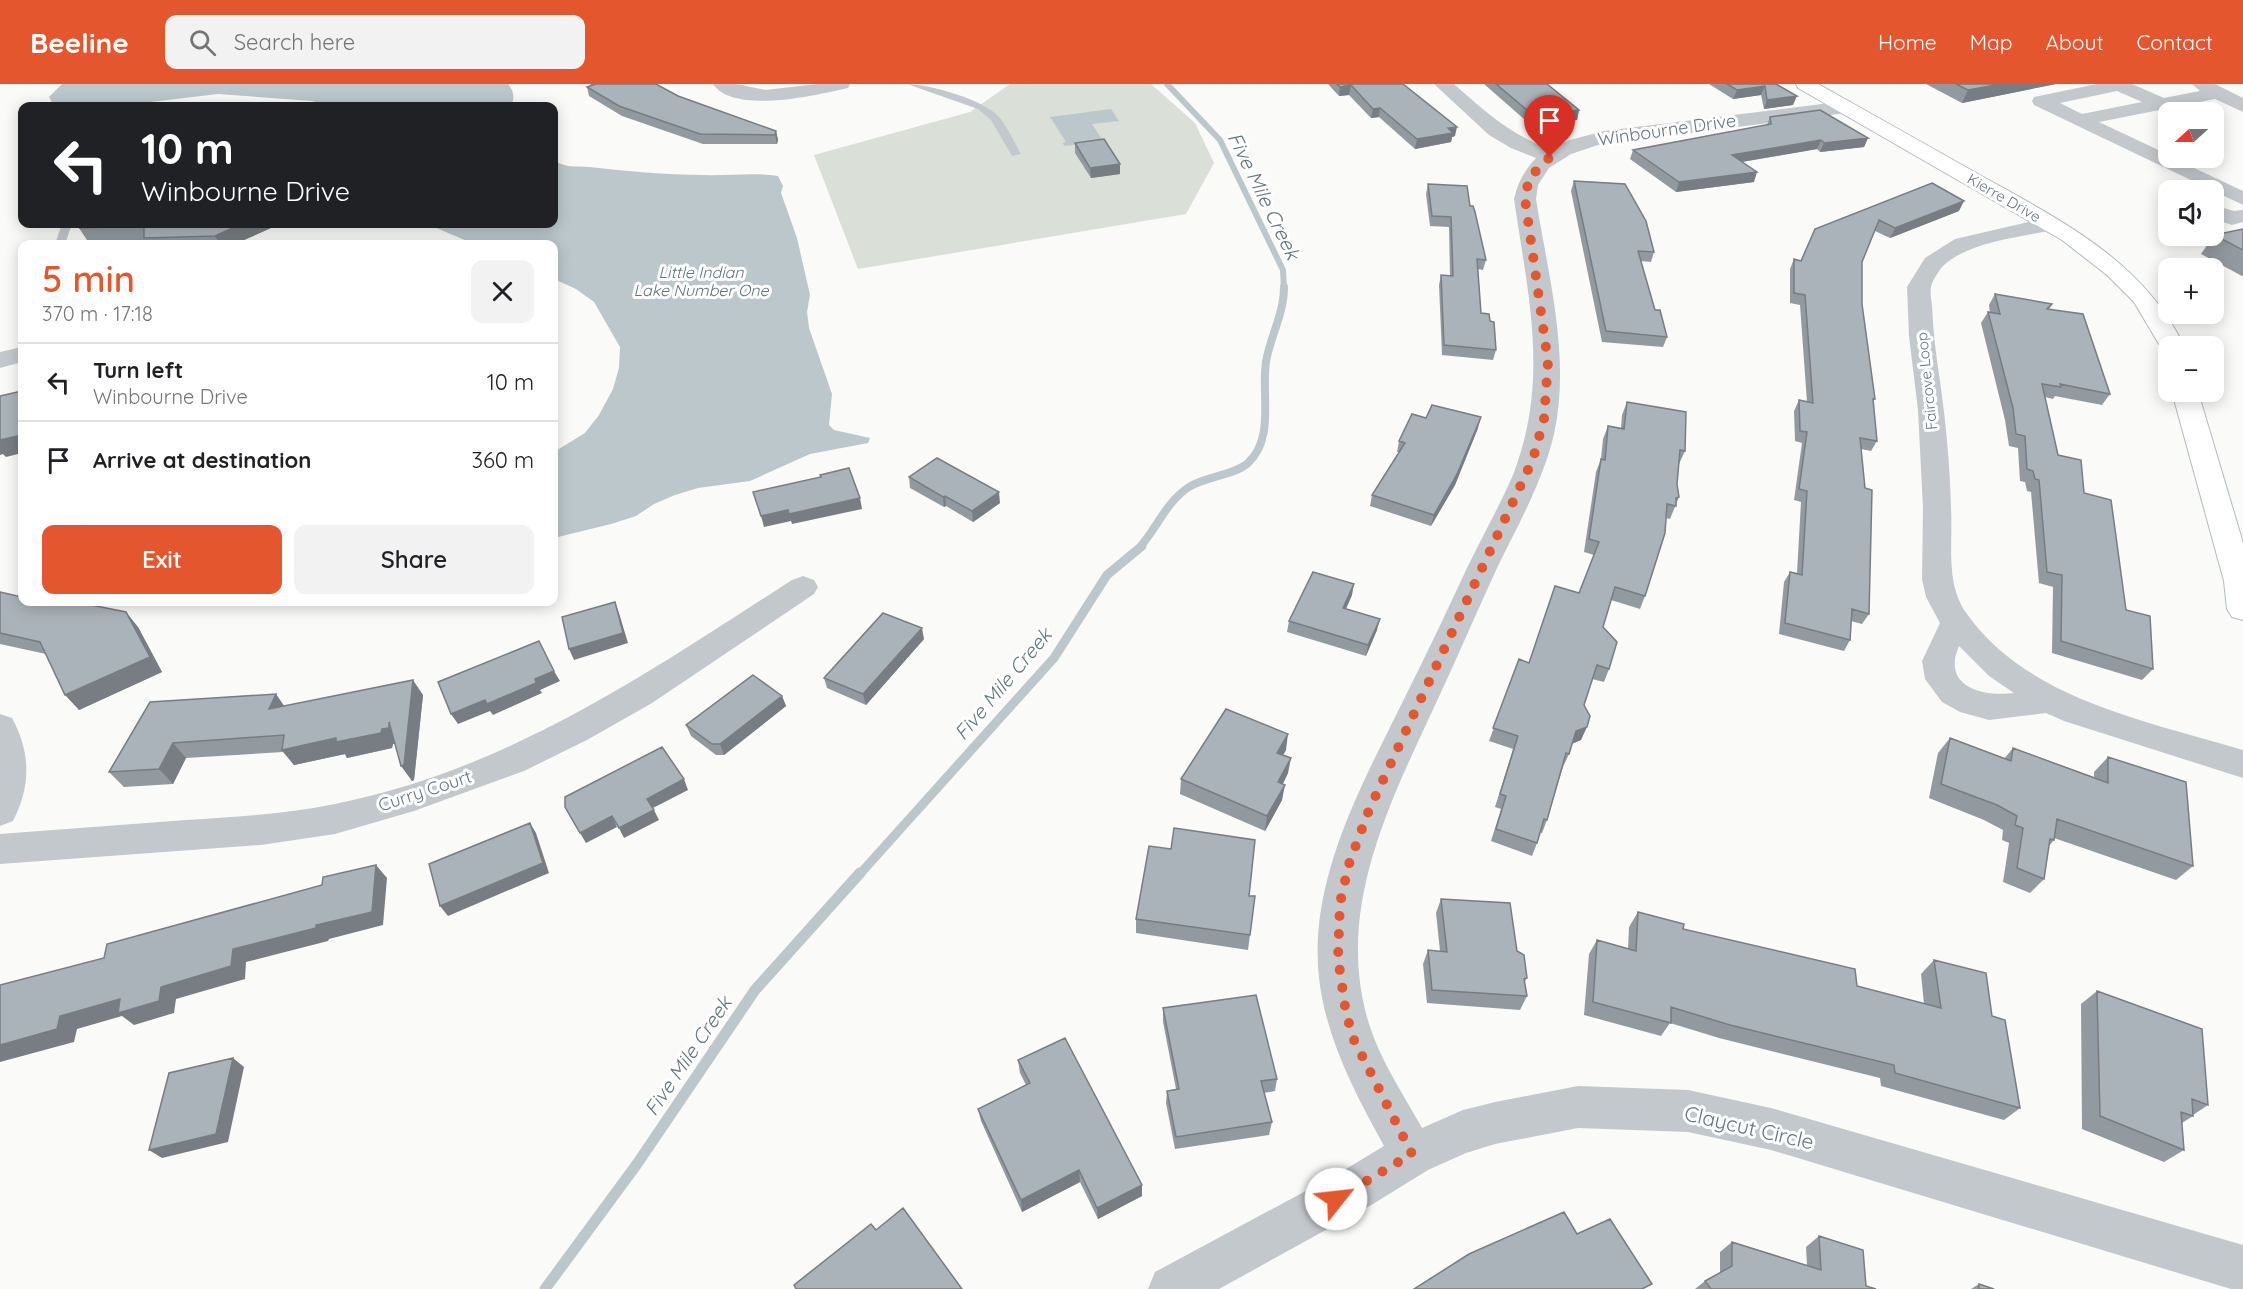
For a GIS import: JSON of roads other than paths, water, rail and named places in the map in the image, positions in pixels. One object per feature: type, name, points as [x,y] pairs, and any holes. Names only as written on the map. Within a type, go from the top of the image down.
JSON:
[{"type":"street","points":[[722,84],[738,92],[762,96],[787,95],[841,84]]},
{"type":"street","points":[[1443,84],[1496,130],[1518,144],[1550,157]]},
{"type":"street","name":"Kierre Drive","points":[[1805,84],[2050,224],[2100,256],[2129,282],[2151,307],[2167,336]]},
{"type":"street","points":[[2158,102],[2119,85],[2042,101],[2243,199]]},
{"type":"street","points":[[2169,102],[2209,88],[2243,106]]},
{"type":"street","points":[[2080,120],[2158,105]]},
{"type":"street","name":"Winbourne Drive","points":[[1412,1154],[1354,1040],[1346,1013],[1338,958],[1340,903],[1349,864],[1369,810],[1533,459],[1544,419],[1548,362],[1525,199],[1529,178],[1550,157],[1574,145],[1604,137],[1846,107]]},
{"type":"street","points":[[2118,159],[2146,153]]},
{"type":"street","points":[[2224,215],[2232,218],[2243,216]]},
{"type":"street","name":"Faircove Loop","points":[[2050,224],[1963,244],[1933,263],[1919,287],[1932,421],[1937,508],[1937,579],[1944,607],[1956,623],[2001,668],[2049,700],[2076,712],[2243,764]]},
{"type":"street","points":[[0,360],[18,355]]},
{"type":"street","points":[[2188,402],[2242,591]]},
{"type":"street","name":"Curry Court","points":[[0,849],[261,830],[335,819],[414,797],[512,761],[575,731],[659,682],[802,587]]},
{"type":"street","points":[[1956,623],[1941,651],[1938,663],[1942,680],[1953,692],[1967,700],[1988,707],[2049,700]]},
{"type":"street","points":[[0,728],[11,756],[5,798],[0,811]]},
{"type":"street","name":"Claycut Circle","points":[[1172,1289],[1357,1188],[1412,1154],[1463,1132],[1495,1123],[1578,1107],[1688,1111],[1771,1130],[2243,1269]]},
{"type":"lane","points":[[912,84],[971,103],[988,112],[995,118],[1016,154]]},
{"type":"water","points":[[62,84],[508,84],[513,92],[512,102],[316,102],[218,94],[151,102],[52,102],[49,97]]},
{"type":"water","points":[[1111,109],[1119,121],[1092,124],[1101,138],[1106,141],[1065,146],[1062,143],[1066,142],[1050,117]]},
{"type":"water","name":"Little Indian Lake Number One","points":[[558,162],[570,166],[646,173],[778,176],[783,186],[781,193],[797,238],[810,295],[807,312],[809,328],[832,394],[829,425],[834,430],[870,438],[868,443],[810,454],[750,481],[698,488],[654,504],[636,516],[558,537],[558,450],[585,433],[599,415],[613,389],[619,368],[620,347],[594,302],[576,289],[558,281],[558,240],[465,240],[436,228],[558,228]]},
{"type":"waterway","name":"Five Mile Creek","points":[[1167,84],[1220,140],[1283,270],[1284,288]]},
{"type":"waterway","name":"Five Mile Creek","points":[[1140,547],[1181,493],[1195,484],[1242,467],[1256,453],[1262,441],[1264,429],[1266,362],[1282,307],[1284,288]]},
{"type":"waterway","name":"Five Mile Creek","points":[[859,875],[1054,658],[1107,575],[1142,546]]},
{"type":"waterway","name":"Five Mile Creek","points":[[545,1289],[637,1164],[755,990],[860,873]]}]
